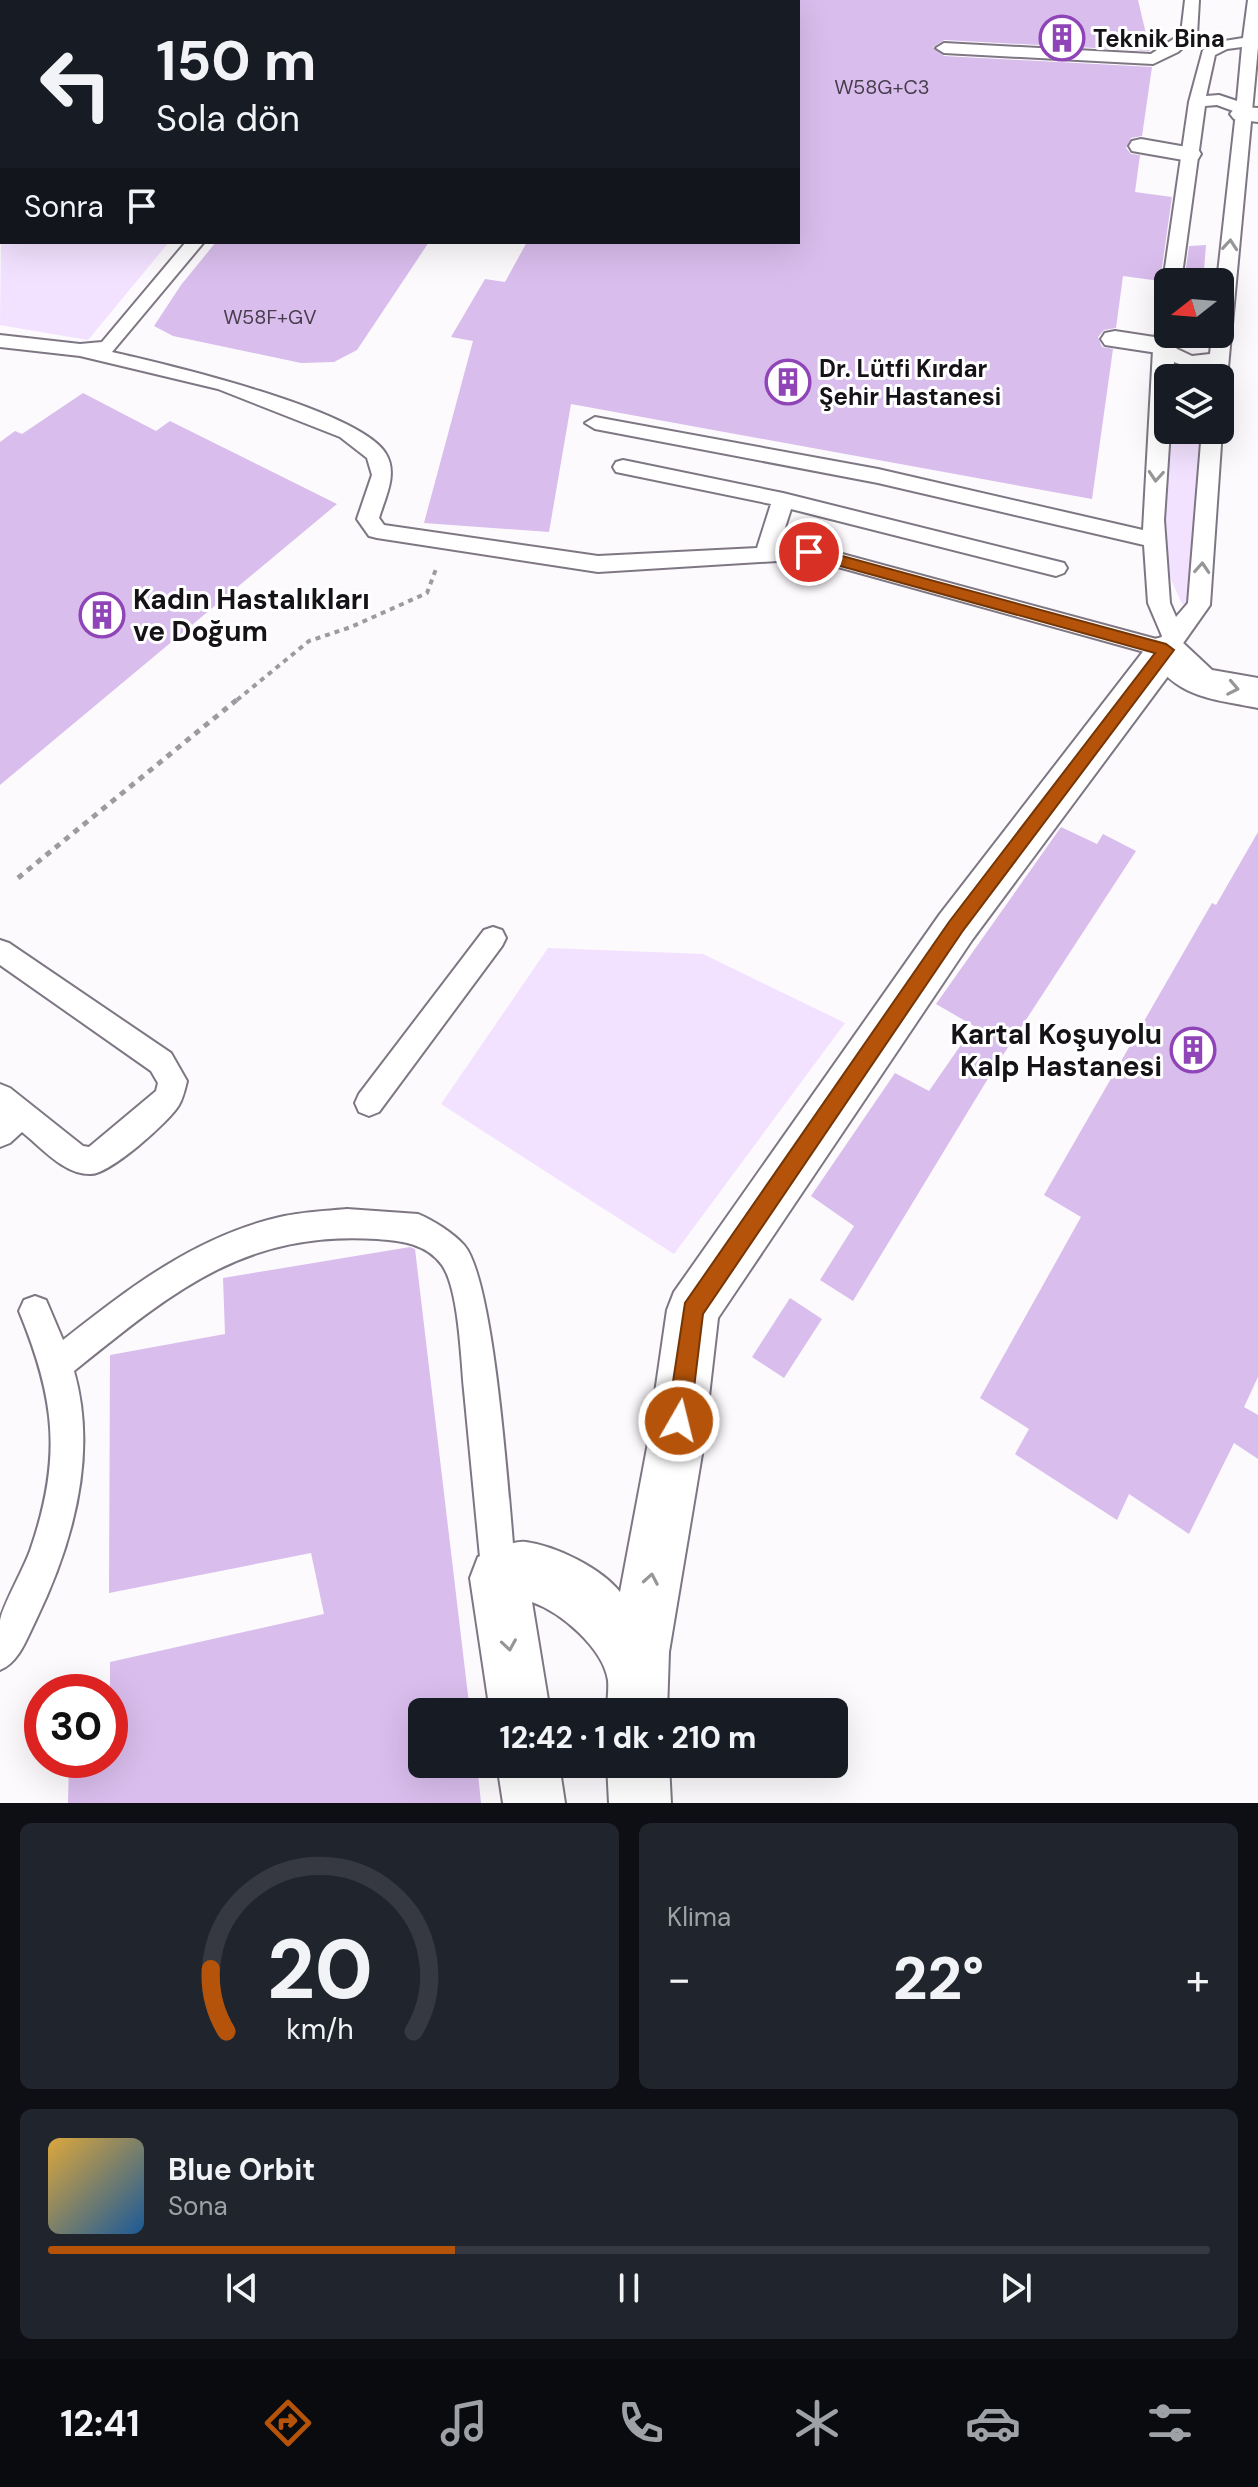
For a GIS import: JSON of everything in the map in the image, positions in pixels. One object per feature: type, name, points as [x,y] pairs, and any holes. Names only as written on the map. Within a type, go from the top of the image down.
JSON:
[{"type":"street","points":[[1141,146],[1189,154]]},
{"type":"street","points":[[1115,339],[1154,346]]},
{"type":"street","points":[[1169,643],[1258,666]]},
{"type":"street","points":[[1169,643],[1200,682],[1258,693]]},
{"type":"street","points":[[637,1696],[639,1652],[675,1448],[693,1310],[956,927],[1169,643]]},
{"type":"street","points":[[518,1698],[499,1578],[524,1570],[563,1583],[592,1603],[621,1639],[637,1696]]},
{"type":"street","points":[[530,1778],[534,1803]]},
{"type":"street","points":[[639,1778],[640,1803]]},
{"type":"lane","points":[[944,48],[1153,59],[1173,49],[1189,35],[1192,0]]},
{"type":"lane","points":[[1219,364],[1247,113],[1255,0]]},
{"type":"lane","points":[[1174,268],[1197,102],[1208,53],[1223,45],[1250,42]]},
{"type":"lane","points":[[1197,102],[1219,100],[1247,113]]},
{"type":"lane","points":[[80,350],[108,347],[193,244]]},
{"type":"lane","points":[[0,341],[80,350],[224,384],[347,432],[377,455],[382,475],[368,519],[377,531],[598,564],[809,552],[1169,643]]},
{"type":"lane","points":[[1169,643],[1159,603],[1154,540],[1164,348],[1198,364]]},
{"type":"lane","points":[[595,423],[878,476],[1154,540]]},
{"type":"lane","points":[[1169,643],[1199,605],[1211,444]]},
{"type":"lane","points":[[623,467],[783,500],[1056,568]]},
{"type":"lane","points":[[766,554],[783,500]]},
{"type":"lane","points":[[369,1103],[493,938]]},
{"type":"lane","points":[[0,951],[161,1062],[173,1081],[168,1098],[112,1149],[92,1161],[76,1158],[7,1115]]},
{"type":"lane","points":[[57,1365],[138,1300],[207,1256],[280,1231],[347,1223],[418,1228],[454,1256],[472,1310],[499,1578]]},
{"type":"lane","points":[[0,1652],[37,1581],[55,1527],[66,1451],[66,1410],[57,1365],[35,1311]]},
{"type":"path","points":[[18,878],[309,641],[351,627],[427,593],[447,541]]},
{"type":"shaded area","points":[[1,244],[167,244],[88,340],[0,325]]},
{"type":"shaded area","points":[[1169,444],[1205,444],[1190,605],[1182,604],[1161,557]]},
{"type":"shaded area","points":[[548,948],[703,954],[845,1023],[674,1254],[441,1104]]},
{"type":"building","points":[[800,0],[1138,0],[1150,51],[944,40],[933,47],[944,56],[1152,67],[1142,136],[1131,138],[1126,148],[1131,154],[1140,155],[1135,192],[1172,197],[1162,268],[1154,268],[1154,280],[1123,276],[1116,328],[1104,330],[1098,337],[1102,347],[1113,349],[1092,499],[571,404],[549,532],[424,523],[473,341],[451,337],[485,279],[505,282],[526,244],[800,244]]},
{"type":"building","points":[[214,244],[428,244],[357,350],[334,362],[301,363],[173,336],[154,326],[181,285]]},
{"type":"building","points":[[1206,245],[1204,268],[1186,268],[1189,246]]},
{"type":"building","name":"Kadın Hastalıkları ve Doğum","points":[[83,393],[156,431],[170,421],[337,504],[0,785],[0,442],[15,431],[22,434]]},
{"type":"building","points":[[1061,827],[1097,844],[1103,834],[1136,851],[992,1072],[853,1301],[820,1280],[854,1226],[811,1196],[895,1073],[929,1091],[974,1026],[936,1004]]},
{"type":"building","name":"Kartal Koşuyolu Kalp Hastanesi","points":[[1258,832],[1258,1377],[1244,1407],[1258,1415],[1258,1459],[1234,1443],[1189,1534],[1129,1494],[1117,1520],[1015,1454],[1029,1429],[980,1398],[1081,1217],[1044,1195],[1212,903],[1216,905]]},
{"type":"building","points":[[410,1247],[415,1249],[468,1698],[408,1698],[408,1778],[478,1778],[481,1803],[68,1803],[69,1778],[128,1778],[128,1674],[110,1674],[110,1662],[324,1614],[311,1553],[109,1593],[110,1355],[225,1334],[223,1278]]},
{"type":"building","points":[[790,1298],[822,1319],[784,1378],[752,1357]]},
{"type":"place","name":"Teknik Bina","points":[[1062,38]]},
{"type":"place","name":"Dr. Lütfi Kırdar Şehir Hastanesi","points":[[788,382]]},
{"type":"place","name":"Kadın Hastalıkları ve Doğum","points":[[102,615]]},
{"type":"place","name":"Kartal Koşuyolu Kalp Hastanesi","points":[[1193,1050]]},
{"type":"route","points":[[679,1421],[693,1310],[956,927],[1166,650],[809,552]]}]
